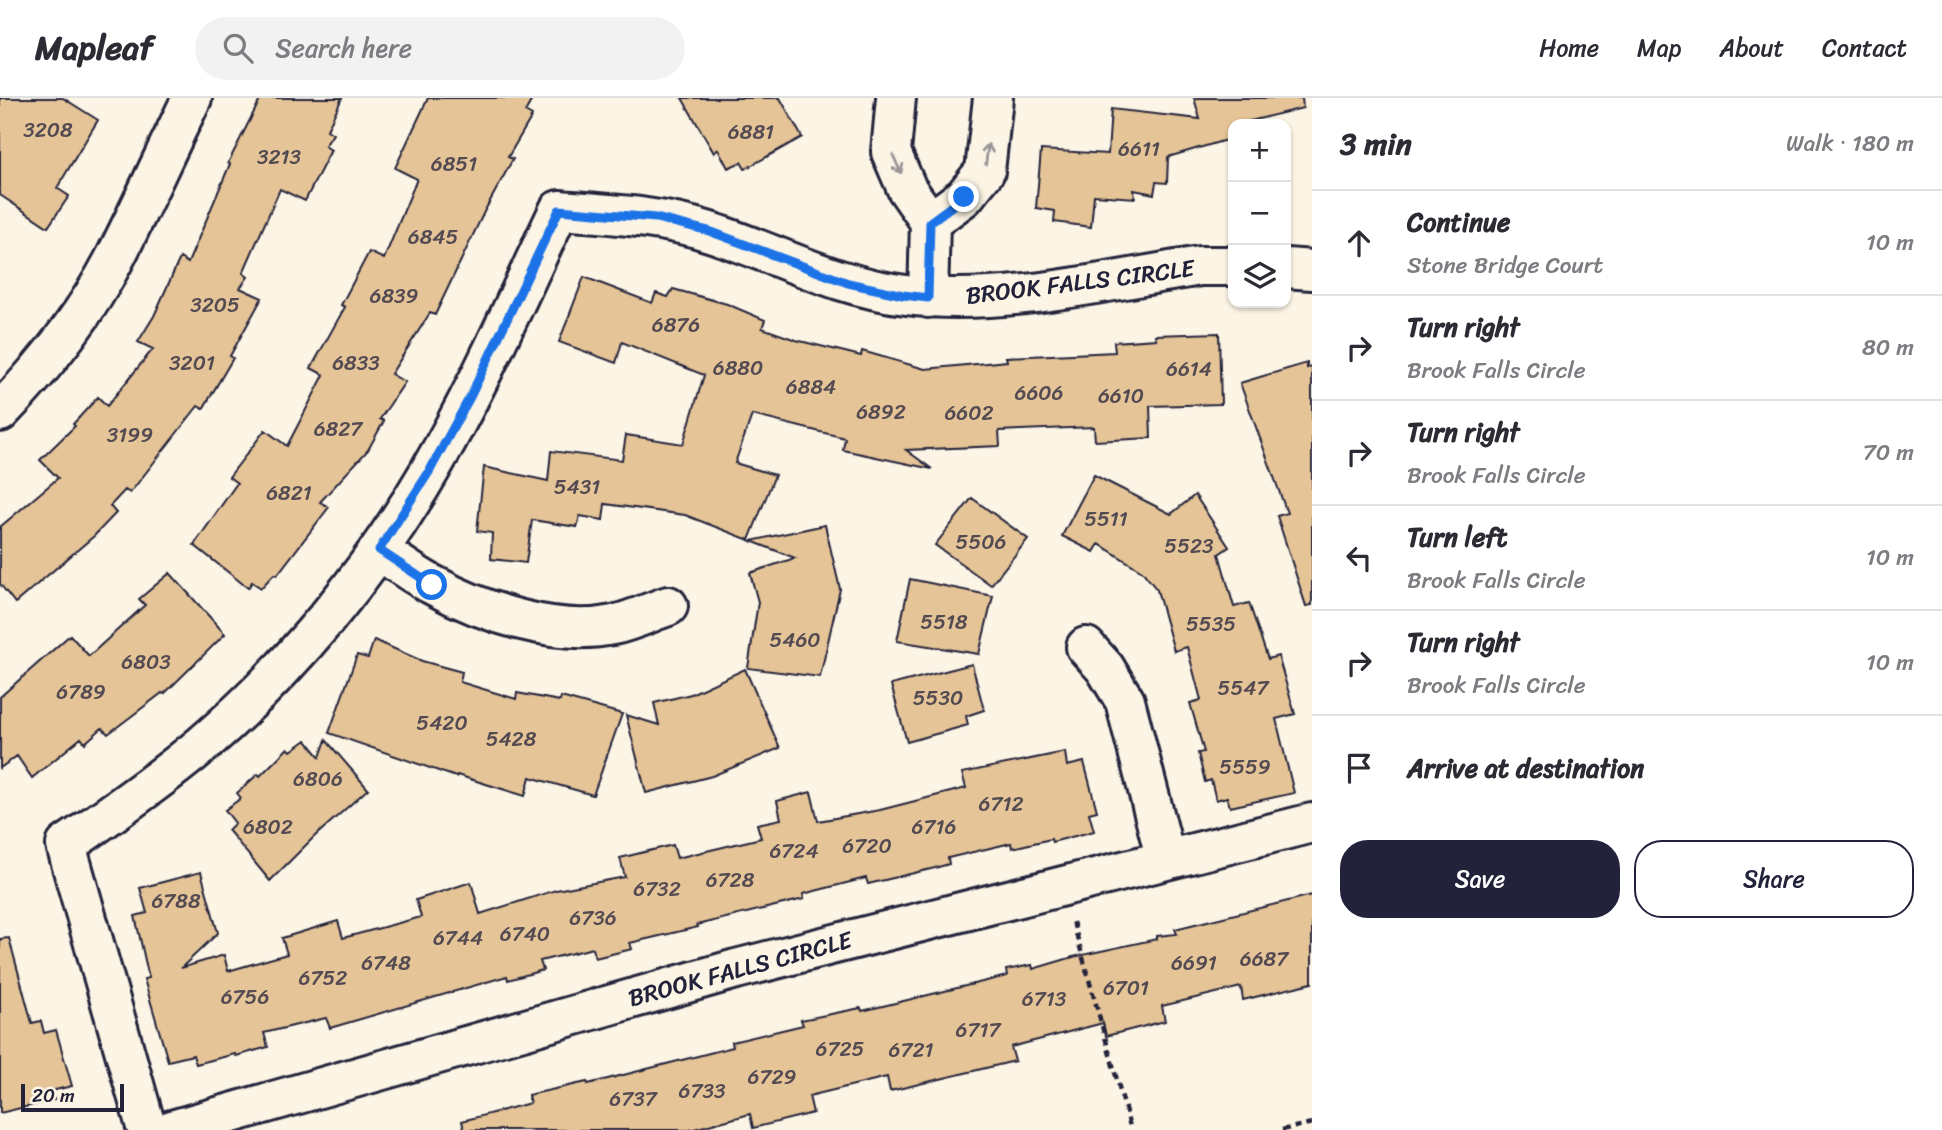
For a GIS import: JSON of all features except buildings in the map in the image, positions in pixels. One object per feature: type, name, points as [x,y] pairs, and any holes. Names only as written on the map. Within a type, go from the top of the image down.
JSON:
[{"type":"street","points":[[0,412],[26,385],[77,319],[114,260],[192,98]]},
{"type":"street","points":[[896,98],[891,152],[907,189],[930,222],[964,197],[985,171],[993,98]]},
{"type":"street","name":"BROOK FALLS CIRCLE","points":[[147,1130],[66,845],[137,797],[204,743],[271,680],[332,611],[379,550],[429,472],[471,395],[559,210],[656,218],[709,231],[848,283],[928,298],[990,298],[1200,266],[1228,266]]},
{"type":"street","name":"BROOK FALLS CIRCLE","points":[[928,298],[930,222]]},
{"type":"street","points":[[1291,268],[1312,270]]},
{"type":"street","points":[[379,550],[432,585],[482,608],[540,624],[575,629],[613,625],[668,606]]},
{"type":"street","points":[[1086,647],[1105,668],[1125,701],[1166,860]]},
{"type":"street","name":"BROOK FALLS CIRCLE","points":[[172,1130],[723,972],[1312,823]]},
{"type":"path","points":[[1061,885],[1083,952],[1131,1130]]},
{"type":"path","points":[[1282,1130],[1312,1123]]},
{"type":"route","points":[[432,585],[379,550],[429,472],[471,395],[559,210],[656,218],[709,231],[848,283],[928,298],[930,222],[964,197]]}]
